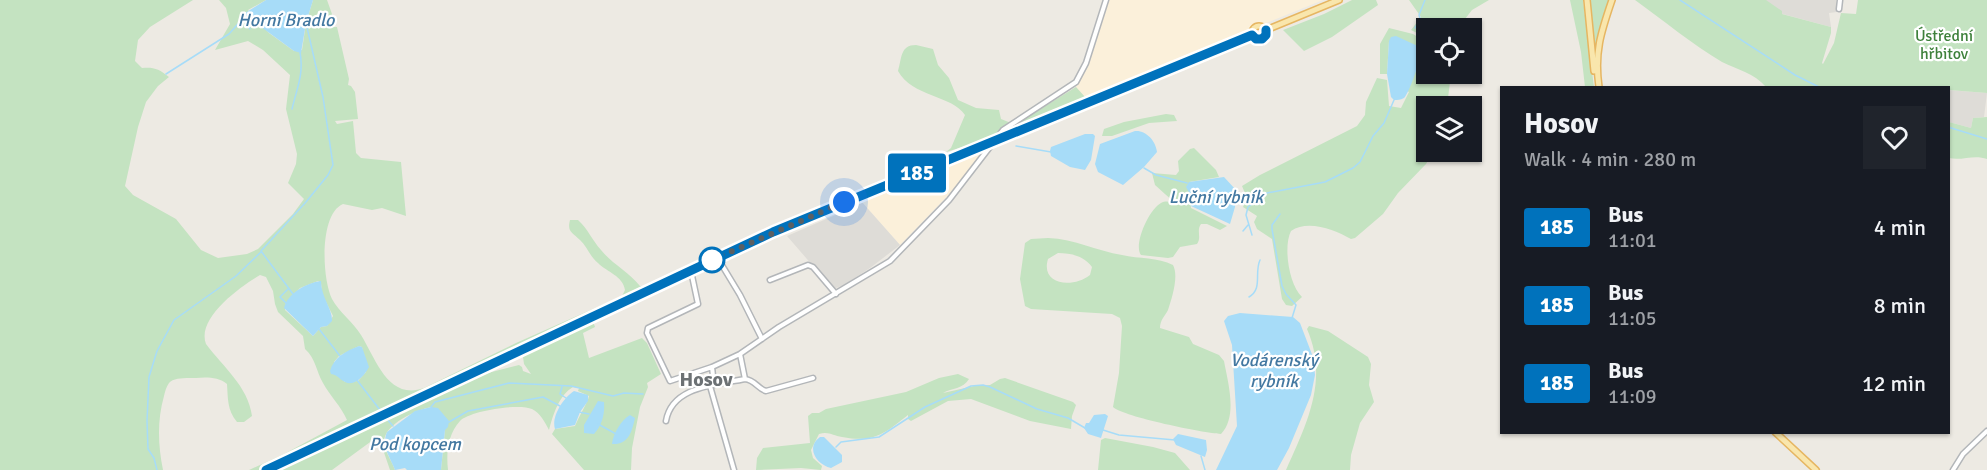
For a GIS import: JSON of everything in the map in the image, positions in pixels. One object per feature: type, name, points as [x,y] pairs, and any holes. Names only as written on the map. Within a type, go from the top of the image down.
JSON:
[{"type":"main road","points":[[1266,30],[1338,0]]},
{"type":"main road","points":[[1587,0],[1590,40],[1598,86]]},
{"type":"main road","points":[[1598,86],[1597,46],[1612,0]]},
{"type":"main road","points":[[1252,35],[1256,26],[1262,26],[1266,30]]},
{"type":"main road","points":[[1252,35],[1262,41],[1266,30]]},
{"type":"main road","points":[[266,470],[717,257],[805,218],[1252,35]]},
{"type":"main road","points":[[1777,434],[1816,470]]},
{"type":"street","points":[[690,271],[698,304],[648,328],[646,333],[670,381],[712,367],[740,354],[890,261],[949,200],[1003,130],[1076,82],[1082,73],[1106,0]]},
{"type":"street","points":[[1839,9],[1840,0]]},
{"type":"street","points":[[717,257],[740,295],[762,339]]},
{"type":"street","points":[[770,280],[802,266],[810,266],[836,294]]},
{"type":"street","points":[[740,354],[745,380]]},
{"type":"street","points":[[712,367],[712,386],[734,470]]},
{"type":"street","points":[[666,421],[668,411],[679,398],[696,389],[751,380],[766,391],[813,378]]},
{"type":"street","points":[[1953,470],[1963,454],[1987,431]]},
{"type":"shaded area","points":[[1109,0],[1323,0],[1085,97],[1076,87],[1088,67]]},
{"type":"shaded area","points":[[1764,0],[1836,0],[1837,12],[1829,13],[1831,27],[1774,11]]},
{"type":"shaded area","points":[[1950,90],[1987,93],[1984,117],[1973,118],[1971,128],[1950,122]]},
{"type":"shaded area","points":[[983,151],[956,187],[900,245],[861,201]]},
{"type":"shaded area","points":[[861,201],[900,245],[870,268],[844,285],[833,289],[787,236],[854,207]]},
{"type":"green space","points":[[0,0],[193,0],[150,27],[138,40],[135,61],[142,68],[156,69],[169,77],[158,86],[146,102],[125,186],[133,195],[176,219],[201,250],[218,258],[247,254],[258,249],[293,214],[304,199],[288,183],[296,164],[297,154],[286,109],[290,75],[263,50],[248,41],[215,50],[230,24],[226,8],[219,0],[266,0],[248,10],[269,33],[294,51],[302,50],[306,23],[313,0],[327,0],[334,27],[337,27],[349,79],[348,85],[355,92],[358,119],[335,121],[337,124],[353,121],[356,153],[361,158],[401,162],[406,216],[382,208],[372,210],[343,204],[335,210],[326,233],[326,277],[335,304],[358,330],[378,366],[392,383],[401,389],[424,388],[516,343],[622,296],[625,290],[624,285],[593,258],[582,242],[571,232],[570,220],[578,220],[605,255],[640,286],[643,286],[642,290],[259,470],[249,470],[347,420],[305,349],[303,336],[278,312],[273,291],[266,277],[260,275],[222,304],[208,324],[205,334],[206,344],[246,395],[252,416],[244,422],[237,422],[234,417],[228,399],[227,384],[224,382],[208,378],[178,379],[171,381],[167,386],[160,415],[159,442],[163,470],[0,470]],"holes":[[[318,281],[321,283],[322,294],[333,316],[327,326],[321,327],[313,336],[285,310],[286,303],[300,288]],[[359,346],[362,347],[366,372],[358,381],[345,382],[336,374],[334,362],[339,356]]]},
{"type":"green space","points":[[1352,0],[1376,0],[1378,5],[1332,37],[1304,51],[1283,30],[1324,14]]},
{"type":"green space","points":[[1409,0],[1489,0],[1472,10],[1466,18],[1421,17]]},
{"type":"green space","points":[[1570,0],[1583,0],[1594,86],[1585,86],[1581,52]]},
{"type":"green space","points":[[1590,0],[1609,0],[1595,49]]},
{"type":"green space","name":"Ústřední hřbitov","points":[[1635,0],[1766,0],[1782,11],[1782,14],[1831,27],[1823,64],[1834,43],[1841,13],[1856,14],[1858,0],[1987,0],[1987,93],[1950,90],[1950,86],[1765,86],[1751,75],[1722,62]]},
{"type":"green space","points":[[1389,28],[1416,36],[1416,48],[1389,41],[1387,74],[1380,74],[1380,44]]},
{"type":"green space","points":[[916,45],[933,49],[938,65],[949,78],[958,100],[976,108],[999,110],[1001,119],[1011,123],[995,137],[946,152],[951,148],[965,115],[951,103],[922,91],[904,80],[898,71],[901,57],[907,47]]},
{"type":"green space","points":[[1416,70],[1416,84],[1450,84],[1448,96],[1416,96],[1416,162],[1427,162],[1398,193],[1383,214],[1355,238],[1351,239],[1329,229],[1313,226],[1291,231],[1288,246],[1289,266],[1294,284],[1302,297],[1292,306],[1286,305],[1282,299],[1272,239],[1257,229],[1254,222],[1257,216],[1243,207],[1247,198],[1242,186],[1357,126],[1365,115],[1366,102],[1377,78],[1387,80],[1389,106],[1401,108],[1409,92],[1407,91]]},
{"type":"green space","points":[[1076,87],[1085,97],[1083,100],[1004,134],[1005,131]]},
{"type":"green space","points":[[1166,114],[1174,115],[1177,121],[1149,123],[1112,136],[1102,136],[1104,129],[1124,122]]},
{"type":"green space","points":[[1987,117],[1987,159],[1950,158],[1950,122],[1971,128],[1973,118]]},
{"type":"green space","points":[[1194,148],[1216,170],[1219,177],[1189,182],[1191,208],[1227,226],[1220,230],[1207,224],[1201,224],[1197,244],[1180,247],[1173,257],[1141,255],[1139,244],[1147,219],[1163,202],[1175,203],[1155,185],[1152,173],[1176,175],[1179,171],[1178,161]]},
{"type":"green space","points":[[1048,238],[1067,241],[1113,253],[1155,259],[1173,265],[1174,287],[1160,328],[1189,337],[1193,344],[1219,355],[1224,361],[1230,409],[1226,427],[1221,434],[1148,420],[1113,407],[1119,373],[1122,326],[1120,318],[1112,314],[1031,309],[1025,306],[1020,279],[1025,243],[1031,239]],"holes":[[[1058,253],[1077,256],[1085,260],[1092,267],[1090,275],[1068,283],[1054,279],[1049,275],[1048,259]]]},
{"type":"green space","points":[[593,321],[595,327],[583,333],[589,358],[642,338],[647,343],[661,374],[647,383],[648,387],[640,407],[632,448],[631,470],[584,470],[552,434],[555,429],[575,426],[587,402],[589,396],[578,391],[579,388],[573,387],[560,400],[549,430],[537,413],[526,407],[494,409],[465,417],[456,426],[450,438],[447,457],[448,470],[441,470],[445,430],[431,407],[402,419],[385,436],[384,443],[395,470],[390,470],[377,437],[332,470],[272,470],[484,374],[519,365],[523,371],[531,374],[524,364],[525,355]]},
{"type":"green space","points":[[1309,326],[1328,331],[1368,357],[1371,364],[1369,385],[1374,402],[1360,423],[1351,455],[1350,470],[1286,470],[1308,418],[1316,384],[1316,366],[1307,329]]},
{"type":"green space","points":[[958,374],[969,379],[961,387],[943,393],[990,385],[1005,378],[1073,402],[1076,405],[1071,429],[1030,421],[971,399],[948,401],[911,421],[908,415],[885,432],[871,438],[853,439],[828,433],[819,434],[811,450],[813,458],[822,466],[821,470],[801,468],[756,470],[757,458],[763,448],[810,443],[808,416],[812,413],[906,392],[939,378]]},
{"type":"green space","points":[[1105,438],[1175,453],[1190,470],[1098,470],[1101,440]]},
{"type":"water","name":"Horní Bradlo","points":[[266,0],[313,0],[301,53],[294,51],[246,16],[245,13]]},
{"type":"water","points":[[1396,36],[1416,45],[1416,70],[1406,95],[1399,100],[1391,97],[1387,74],[1391,37]]},
{"type":"water","points":[[1135,131],[1143,132],[1150,137],[1157,152],[1123,185],[1098,172],[1095,164],[1100,144]]},
{"type":"water","points":[[1085,134],[1095,136],[1091,160],[1085,170],[1070,167],[1051,156],[1051,147]]},
{"type":"water","name":"Luční rybník","points":[[1224,177],[1236,190],[1235,207],[1230,224],[1191,206],[1190,194],[1186,187],[1189,182]]},
{"type":"water","points":[[321,281],[332,321],[327,326],[321,327],[313,336],[284,308],[289,298],[298,290]]},
{"type":"water","name":"Vodárenský rybník","points":[[1240,313],[1293,317],[1300,323],[1313,357],[1315,375],[1311,395],[1289,448],[1277,470],[1216,470],[1237,426],[1232,345],[1224,321],[1228,316]]},
{"type":"water","points":[[359,346],[362,347],[369,367],[362,377],[356,382],[349,383],[331,374],[332,366],[338,358]]},
{"type":"water","points":[[574,391],[588,395],[588,401],[575,425],[555,429],[554,424],[559,408]]},
{"type":"water","points":[[598,401],[604,402],[601,423],[594,434],[584,433],[584,425]]},
{"type":"water","name":"Pod kopcem","points":[[431,407],[438,408],[449,421],[445,430],[441,470],[407,470],[405,468],[395,470],[386,447],[387,432],[415,411]]},
{"type":"water","points":[[630,415],[635,418],[629,436],[618,444],[612,444],[618,428]]},
{"type":"water","points":[[1094,415],[1108,416],[1101,438],[1088,434],[1084,428],[1086,423],[1089,423]]},
{"type":"water","points":[[1178,434],[1206,440],[1205,457],[1176,445],[1173,439]]},
{"type":"water","points":[[820,437],[824,437],[842,455],[842,462],[831,468],[817,460],[813,446]]},
{"type":"waterway","points":[[1420,18],[1425,0]]},
{"type":"waterway","points":[[1680,0],[1795,75],[1817,86]]},
{"type":"waterway","points":[[166,74],[229,34],[245,16]]},
{"type":"waterway","points":[[244,20],[250,29]]},
{"type":"waterway","points":[[293,294],[261,251],[306,202],[328,175],[333,165],[323,97],[306,23]]},
{"type":"waterway","points":[[292,109],[301,74],[300,52]]},
{"type":"waterway","points":[[1252,235],[1246,215],[1248,207],[1267,193],[1325,182],[1353,168],[1360,162],[1373,136],[1384,123],[1394,100]]},
{"type":"waterway","points":[[1950,128],[1987,139]]},
{"type":"waterway","points":[[1016,146],[1051,152]]},
{"type":"waterway","points":[[1144,168],[1156,175],[1187,183]]},
{"type":"waterway","points":[[1280,214],[1272,225],[1272,229],[1282,286],[1296,305],[1292,318]]},
{"type":"waterway","points":[[1243,231],[1248,225]]},
{"type":"waterway","points":[[157,470],[154,458],[148,449],[147,421],[149,377],[157,351],[174,320],[236,276],[261,252]]},
{"type":"waterway","points":[[1249,297],[1256,290],[1260,260]]},
{"type":"waterway","points":[[286,303],[280,297],[288,289]]},
{"type":"waterway","points":[[319,329],[340,356]]},
{"type":"waterway","points":[[357,380],[380,410]]},
{"type":"waterway","points":[[431,407],[435,402],[509,383],[571,386],[613,396],[624,393],[643,394]]},
{"type":"waterway","points":[[836,447],[841,442],[879,437],[925,407],[971,386],[983,385],[1037,409],[1068,418],[1085,428]]},
{"type":"waterway","points":[[562,387],[560,394],[566,398]]},
{"type":"waterway","points":[[449,422],[468,411],[543,397],[560,406]]},
{"type":"waterway","points":[[579,412],[589,414]]},
{"type":"waterway","points":[[386,418],[393,426]]},
{"type":"waterway","points":[[598,424],[616,434]]},
{"type":"waterway","points":[[1103,430],[1119,435],[1175,440]]},
{"type":"waterway","points":[[1201,456],[1205,470]]},
{"type":"bus line","name":"185","points":[[266,470],[773,232],[1252,35],[1256,39],[1264,39],[1266,30]]},
{"type":"district","name":"Hosov","points":[[706,379]]},
{"type":"route","points":[[712,260],[844,202]]}]
